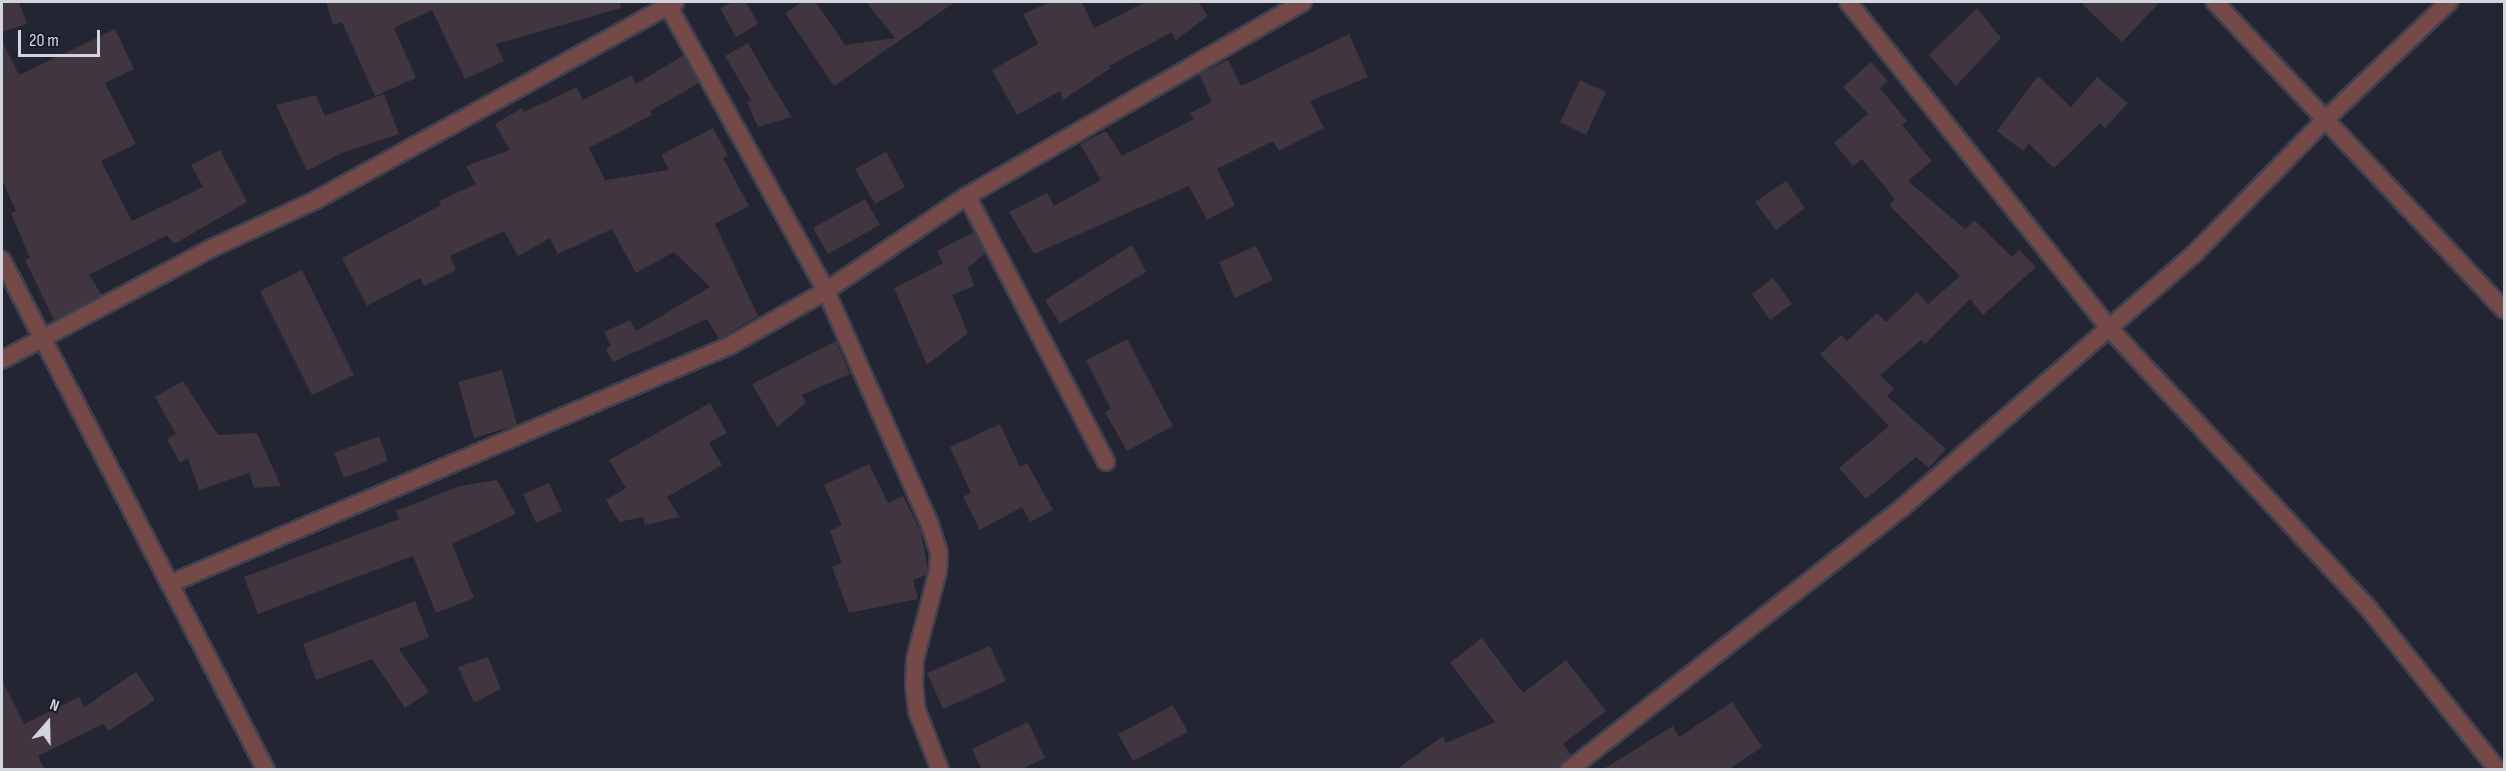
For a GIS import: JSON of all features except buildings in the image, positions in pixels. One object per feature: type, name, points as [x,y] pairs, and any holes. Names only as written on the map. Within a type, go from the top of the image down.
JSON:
[{"type":"street","points":[[169,584],[729,346],[826,291],[967,196],[1303,2]]},
{"type":"street","points":[[1848,2],[2109,328],[2365,604],[2498,770]]},
{"type":"street","points":[[2215,2],[2505,310]]},
{"type":"street","points":[[1569,770],[1903,507],[2109,328],[2196,252],[2326,119],[2449,2]]},
{"type":"street","points":[[2,360],[41,337],[210,249],[318,199],[670,3],[826,291],[930,525],[939,552],[934,589],[915,659],[917,711],[940,770]]},
{"type":"street","points":[[967,196],[1106,462]]},
{"type":"street","points":[[2,260],[266,770]]}]
